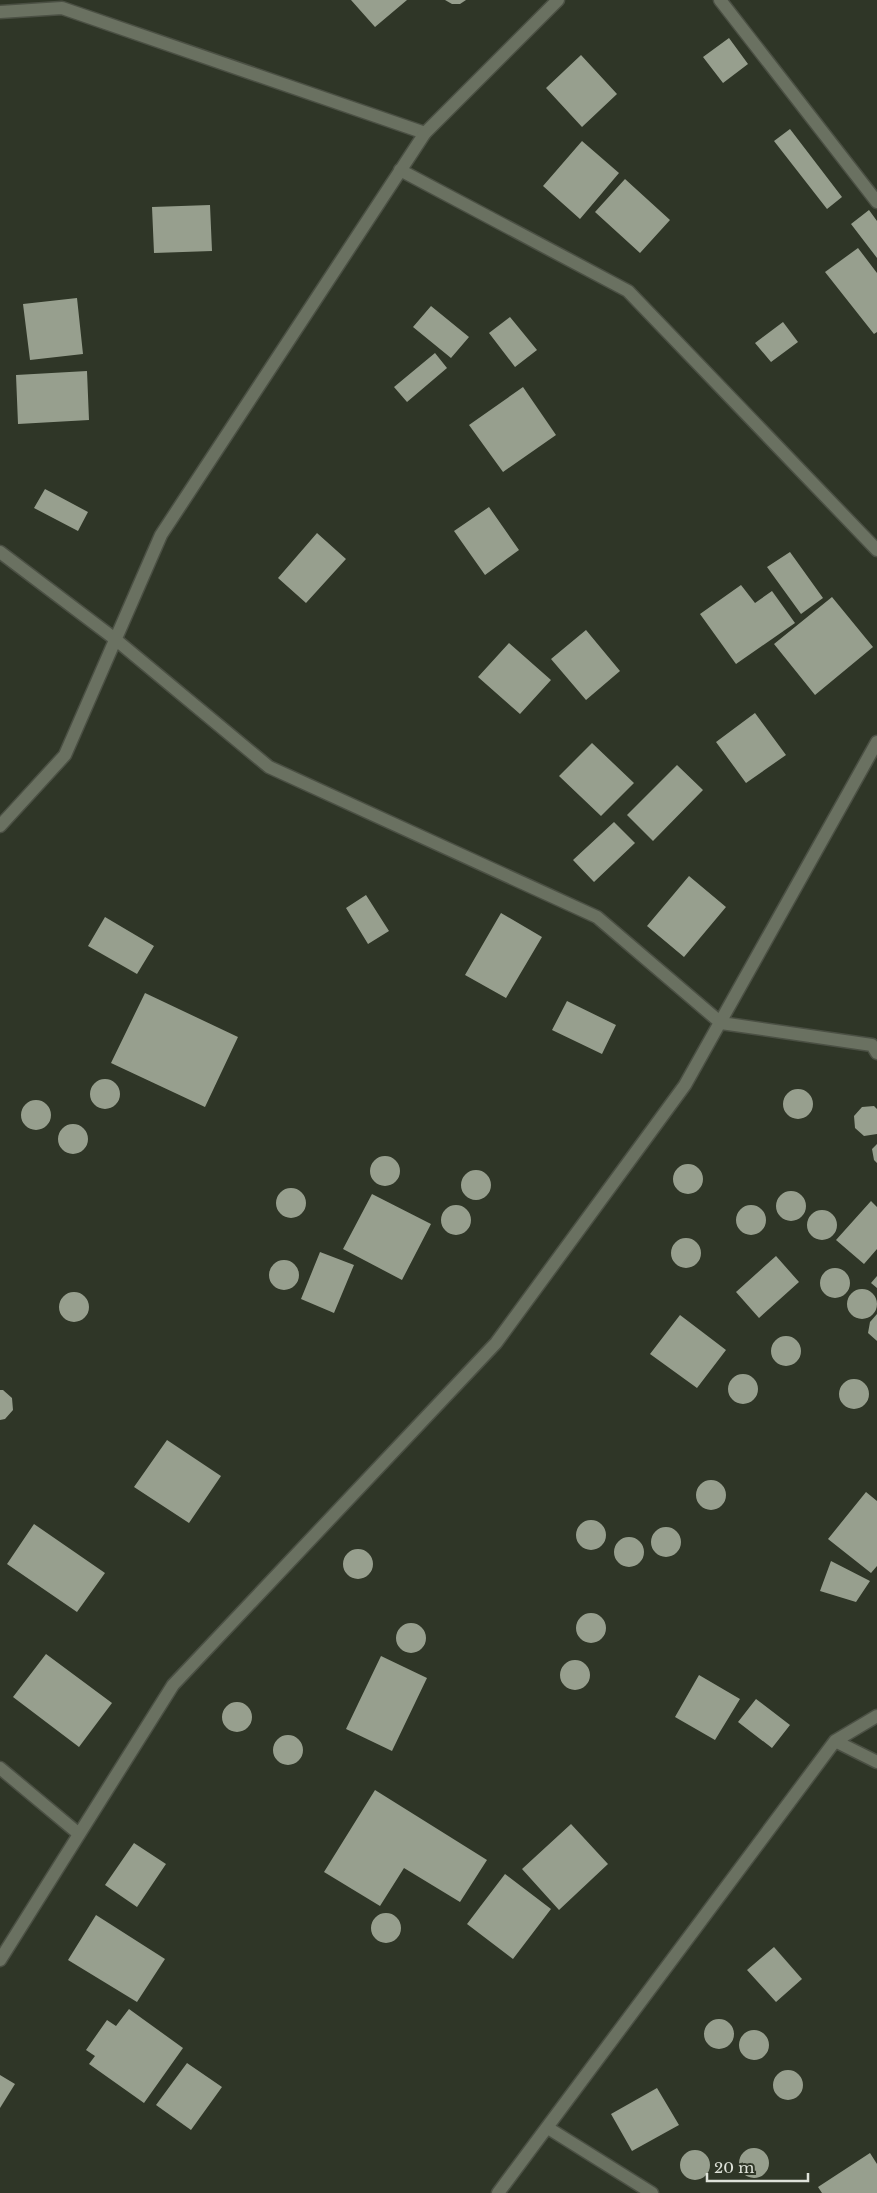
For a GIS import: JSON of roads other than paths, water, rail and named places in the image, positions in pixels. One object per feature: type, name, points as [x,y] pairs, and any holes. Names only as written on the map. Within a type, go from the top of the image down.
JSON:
[{"type":"street","points":[[0,826],[65,755],[161,535],[400,170],[425,133],[558,0]]},
{"type":"street","points":[[720,0],[877,202]]},
{"type":"street","points":[[0,12],[62,8],[425,133]]},
{"type":"street","points":[[400,170],[628,291],[877,550]]},
{"type":"street","points":[[0,552],[115,639],[269,768],[598,918],[721,1023],[872,1045],[877,1053]]},
{"type":"street","points":[[0,1960],[172,1685],[496,1343],[685,1085],[877,742]]},
{"type":"street","points":[[498,2193],[835,1741],[877,1716]]},
{"type":"street","points":[[835,1741],[877,1762]]},
{"type":"street","points":[[0,1768],[79,1834]]},
{"type":"street","points":[[548,2128],[652,2193]]}]
